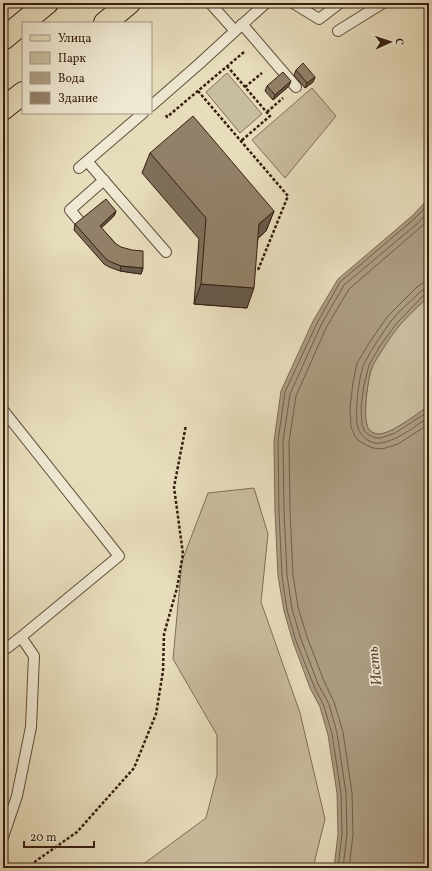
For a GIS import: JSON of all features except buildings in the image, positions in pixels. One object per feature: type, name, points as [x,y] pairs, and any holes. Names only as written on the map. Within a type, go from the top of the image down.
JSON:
[{"type":"main road","points":[[24,22],[47,3]]},
{"type":"main road","points":[[106,22],[129,3]]},
{"type":"main road","points":[[3,39],[22,23]]},
{"type":"main road","points":[[3,110],[22,94]]},
{"type":"lane","points":[[210,3],[274,62],[296,87]]},
{"type":"lane","points":[[152,105],[266,3]]},
{"type":"lane","points":[[293,3],[319,19],[340,3]]},
{"type":"lane","points":[[338,31],[383,3]]},
{"type":"lane","points":[[79,168],[141,114]]},
{"type":"lane","points":[[88,160],[166,252]]},
{"type":"lane","points":[[81,223],[70,210],[104,180]]},
{"type":"lane","points":[[3,410],[119,556],[7,648]]},
{"type":"lane","points":[[3,837],[17,796],[32,727],[34,656],[21,637]]},
{"type":"path","points":[[245,87],[274,62]]},
{"type":"path","points":[[227,66],[270,116],[241,141]]},
{"type":"path","points":[[267,112],[296,87]]},
{"type":"path","points":[[198,91],[288,196],[258,270]]},
{"type":"path","points":[[26,868],[76,832],[134,768],[156,714],[163,671],[164,634],[177,588],[183,554],[174,487],[186,425]]},
{"type":"green space","points":[[227,73],[262,114],[240,133],[206,92]]},
{"type":"green space","points":[[312,88],[336,116],[285,178],[252,140]]},
{"type":"green space","points":[[429,296],[429,406],[389,431],[378,434],[374,433],[368,427],[366,420],[368,385],[373,365],[388,340],[399,326]]},
{"type":"green space","points":[[254,488],[268,534],[261,602],[300,713],[325,819],[313,868],[138,868],[206,818],[217,775],[217,735],[173,659],[182,561],[208,493]]},
{"type":"water","name":"Исеть","points":[[429,198],[429,296],[399,326],[388,340],[373,365],[368,385],[366,420],[368,429],[376,434],[383,433],[397,427],[429,406],[429,868],[334,868],[338,834],[337,793],[328,735],[320,707],[310,688],[293,642],[284,611],[278,576],[274,441],[281,391],[313,321],[338,279],[412,216]]}]
